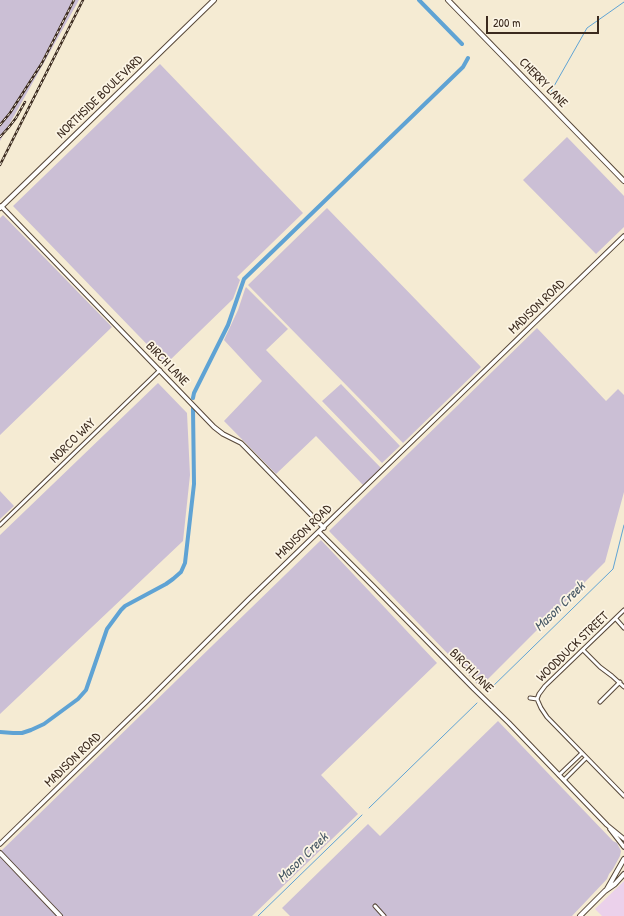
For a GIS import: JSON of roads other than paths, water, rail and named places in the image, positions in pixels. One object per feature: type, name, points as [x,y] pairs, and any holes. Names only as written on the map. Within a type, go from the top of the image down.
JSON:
[{"type":"main road","name":"NORTHSIDE BOULEVARD","points":[[1,207],[214,0]]},
{"type":"main road","name":"CHERRY LANE","points":[[448,0],[624,181]]},
{"type":"main road","points":[[0,853],[60,916]]},
{"type":"main road","points":[[606,891],[624,859]]},
{"type":"main road","points":[[580,916],[606,891],[616,884],[624,874]]},
{"type":"street","name":"BIRCH LANE","points":[[1,207],[218,431],[246,448],[324,528]]},
{"type":"street","name":"MADISON ROAD","points":[[0,844],[624,236]]},
{"type":"street","name":"NORCO WAY","points":[[0,525],[160,370]]},
{"type":"street","name":"BIRCH LANE","points":[[319,532],[474,690],[509,723],[607,825],[624,847]]},
{"type":"street","name":"WOODDUCK STREET","points":[[537,699],[545,686],[624,610]]},
{"type":"street","points":[[616,619],[624,628]]},
{"type":"street","points":[[583,650],[600,667],[620,682],[624,687]]},
{"type":"street","points":[[600,702],[620,682]]},
{"type":"street","points":[[530,698],[537,699],[547,717],[624,796]]},
{"type":"street","points":[[559,775],[582,754]]},
{"type":"street","points":[[564,780],[586,758]]},
{"type":"street","name":"BIRCH LANE","points":[[607,825],[624,839]]},
{"type":"street","points":[[375,906],[384,916]]},
{"type":"waterway","points":[[419,0],[462,44]]},
{"type":"waterway","points":[[549,95],[587,28],[624,2]]},
{"type":"waterway","points":[[193,398],[194,393],[228,325],[244,279],[463,67],[468,58]]},
{"type":"waterway","points":[[0,732],[22,733],[31,730],[44,724],[78,699],[86,690],[107,629],[121,610],[125,606],[166,584],[181,572],[185,563],[194,484],[193,408]]},
{"type":"waterway","name":"Mason Creek","points":[[488,691],[613,569],[624,525]]},
{"type":"waterway","name":"Mason Creek","points":[[369,808],[477,703]]},
{"type":"waterway","name":"Mason Creek","points":[[258,916],[362,815]]},
{"type":"railway","points":[[0,125],[10,113],[42,63],[74,0]]},
{"type":"railway","points":[[0,165],[83,0]]},
{"type":"railway","points":[[0,137],[16,118],[25,102]]}]
